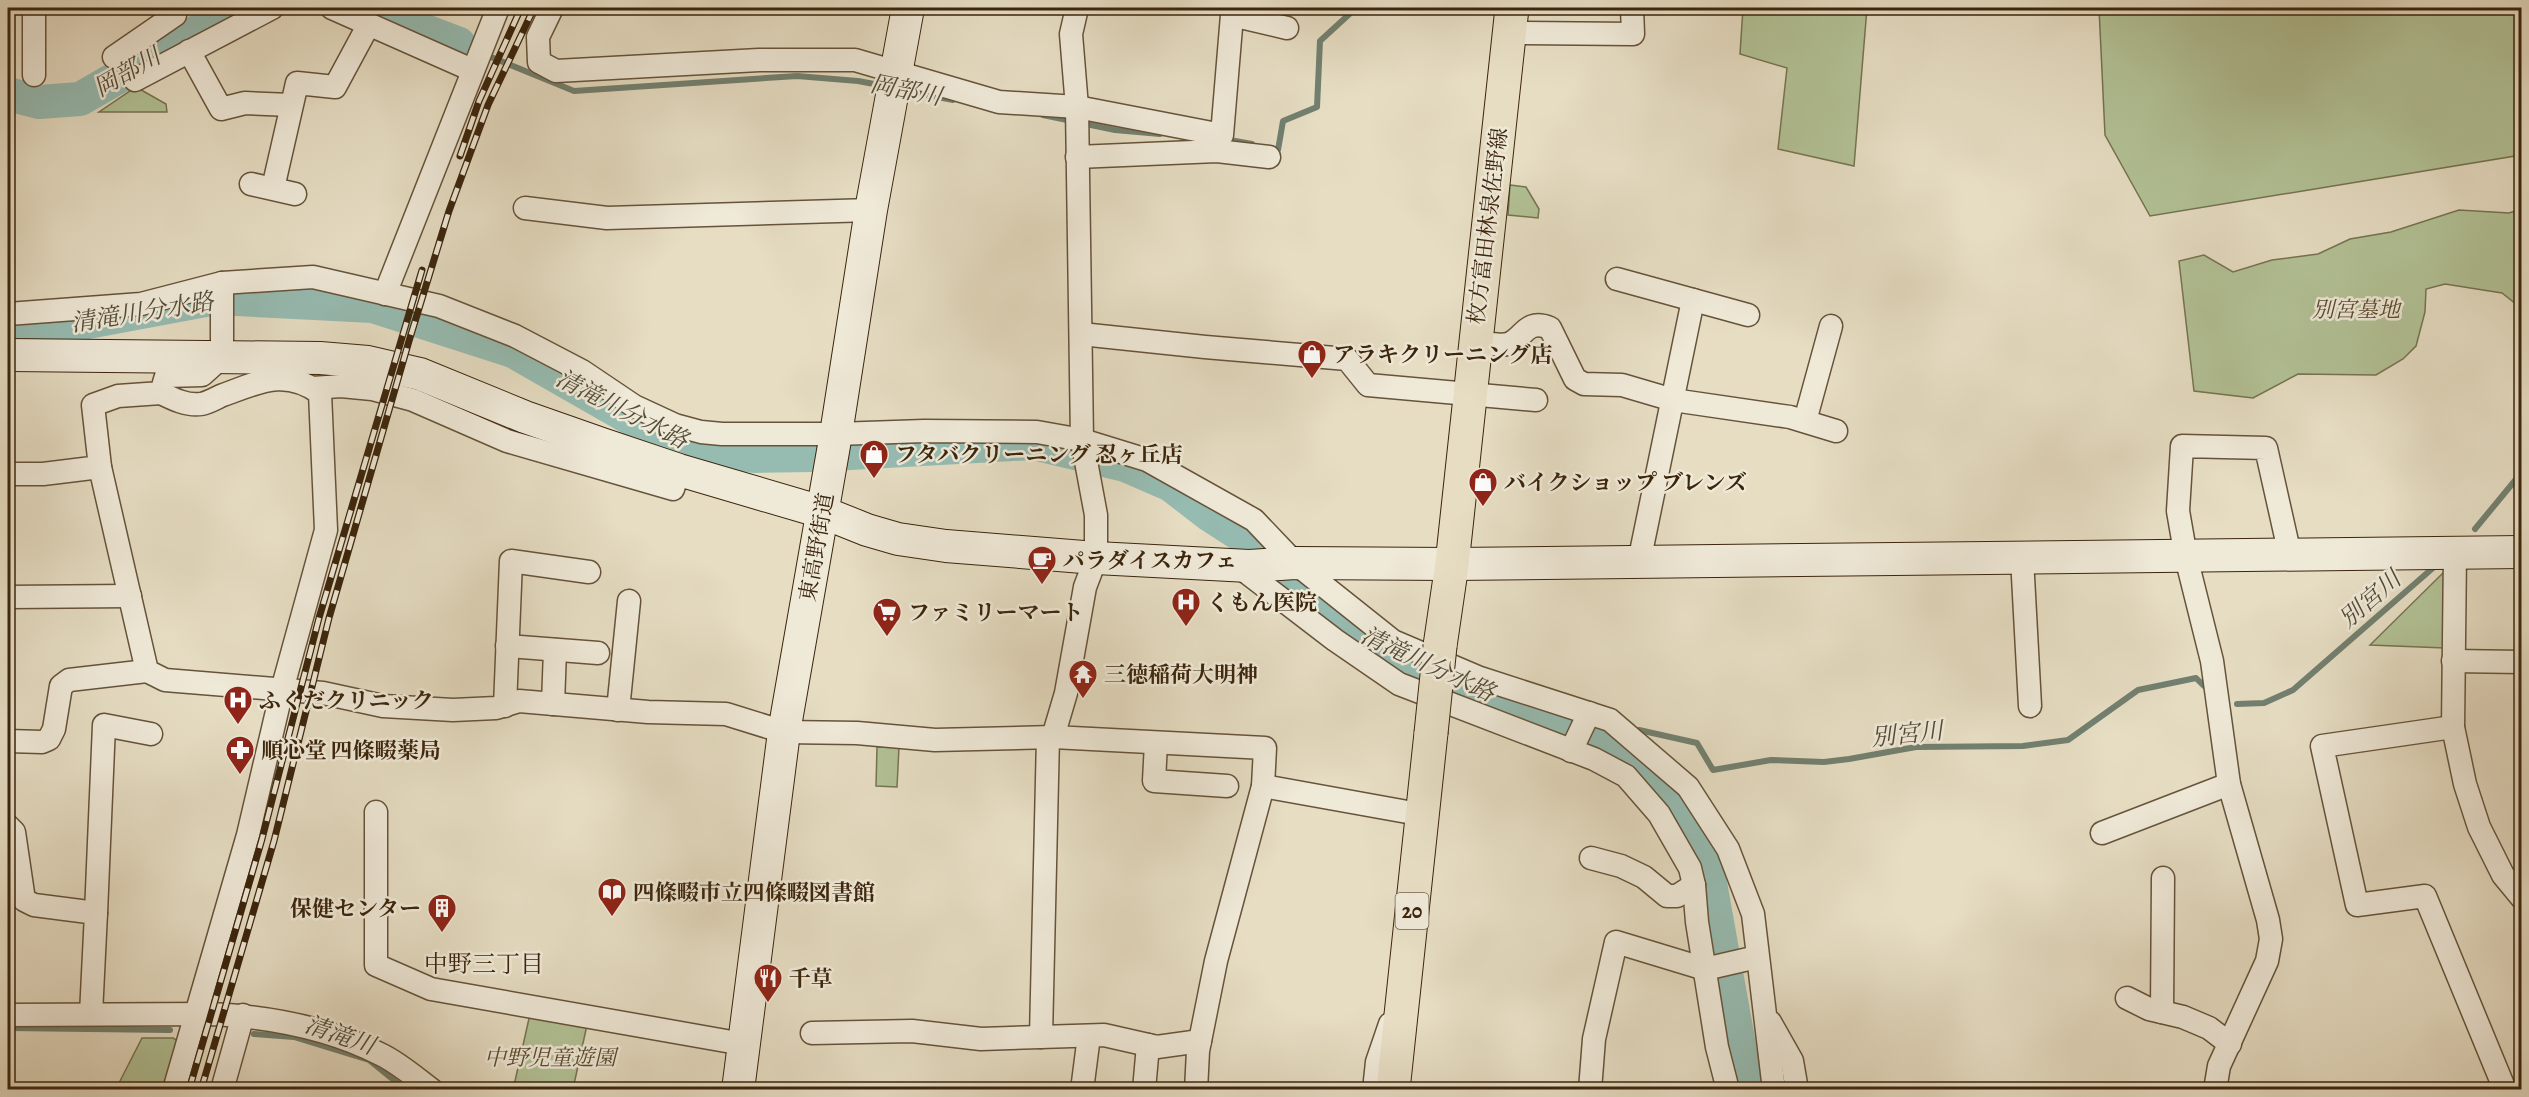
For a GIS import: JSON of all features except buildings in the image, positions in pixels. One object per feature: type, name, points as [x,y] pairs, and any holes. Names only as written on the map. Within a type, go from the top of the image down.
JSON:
[{"type":"main road","name":"枚方富田林泉佐野線","points":[[1393,1089],[1424,815],[1440,646],[1452,564],[1468,395],[1511,20]]},
{"type":"street","points":[[34,8],[34,75]]},
{"type":"street","points":[[114,57],[175,15],[170,8]]},
{"type":"street","points":[[135,80],[272,8]]},
{"type":"street","points":[[332,8],[474,67]]},
{"type":"street","points":[[384,294],[498,8]]},
{"type":"street","points":[[552,8],[538,37],[539,62],[556,71],[759,60],[855,60],[894,82],[1077,117],[1222,135],[1232,15],[1287,28]]},
{"type":"street","name":"東高野街道","points":[[738,1089],[784,732],[836,435],[871,210],[908,8]]},
{"type":"street","points":[[1041,1037],[1051,737],[1066,693],[1085,587],[1096,558],[1096,519],[1083,440],[1077,117],[1071,34],[1077,8]]},
{"type":"street","points":[[1511,20],[1633,34],[1632,8]]},
{"type":"street","points":[[273,188],[297,83],[335,87],[369,24]]},
{"type":"street","points":[[189,51],[221,108],[245,103],[291,105]]},
{"type":"street","points":[[1077,157],[1217,151],[1269,157]]},
{"type":"street","points":[[251,184],[295,194]]},
{"type":"street","points":[[525,208],[607,218],[871,210]]},
{"type":"street","points":[[8,314],[141,304],[222,283],[313,277],[439,306],[515,336],[582,371],[634,406],[675,425],[722,435],[836,435],[924,431],[1037,432],[1083,440],[1147,460],[1254,520],[1295,563],[1394,641],[1480,678],[1580,732],[1594,759],[1626,776],[1659,814],[1690,868],[1697,922],[1710,968],[1717,1047],[1728,1089]]},
{"type":"street","points":[[1617,279],[1748,315]]},
{"type":"street","points":[[160,393],[166,376],[202,375],[222,357],[222,283]]},
{"type":"street","points":[[1639,562],[1694,300]]},
{"type":"street","points":[[1474,343],[1509,344],[1531,327],[1543,325],[1550,327],[1575,379],[1584,384],[1622,385],[1672,400],[1790,417],[1836,431]]},
{"type":"street","points":[[1805,422],[1831,326]]},
{"type":"street","points":[[1081,334],[1347,359],[1368,385],[1536,400]]},
{"type":"street","points":[[8,355],[329,359],[368,362],[420,375],[525,417],[679,470],[822,512],[867,530],[898,539],[943,546],[1096,558],[1243,565],[2522,552]]},
{"type":"street","points":[[147,671],[100,468],[93,405],[118,396],[160,393],[182,402],[201,404],[264,379],[288,379],[308,384],[320,393],[326,530],[282,690],[248,835],[174,1089]]},
{"type":"street","points":[[313,388],[341,386],[372,389],[413,400],[507,441],[673,489],[679,470]]},
{"type":"street","points":[[2215,1089],[2218,1066],[2267,961],[2271,939],[2268,920],[2229,784],[2212,661],[2186,557],[2178,511],[2182,446],[2266,448],[2290,555]]},
{"type":"street","points":[[8,474],[43,474],[100,468]]},
{"type":"street","points":[[2455,553],[2453,727],[2465,784],[2479,827],[2503,875],[2522,898]]},
{"type":"street","points":[[2022,558],[2030,706]]},
{"type":"street","points":[[504,706],[511,561],[589,572]]},
{"type":"street","points":[[1243,565],[1335,640],[1399,684],[1580,732],[1610,720],[1689,787],[1728,849],[1753,914],[1750,958],[1764,1010],[1774,1089]]},
{"type":"street","points":[[8,597],[130,596]]},
{"type":"street","points":[[618,710],[630,601]]},
{"type":"street","points":[[507,646],[598,653]]},
{"type":"street","points":[[553,704],[555,650]]},
{"type":"street","points":[[2453,661],[2522,662]]},
{"type":"street","points":[[8,741],[42,742],[49,739],[54,729],[62,687],[69,680],[147,671],[165,680],[323,693],[383,706],[453,710],[496,708],[519,701],[618,710],[726,714],[784,732],[857,732],[935,740],[1051,737],[1264,748],[1263,786],[1216,961],[1200,1041],[1196,1089]]},
{"type":"street","points":[[91,1014],[104,725],[151,734]]},
{"type":"street","points":[[2453,727],[2322,747],[2357,905],[2425,896],[2505,1089]]},
{"type":"street","points":[[1156,743],[1154,781],[1227,786]]},
{"type":"street","points":[[2102,833],[2229,784]]},
{"type":"street","points":[[1263,786],[1424,815]]},
{"type":"street","points":[[376,812],[376,966],[431,989],[743,1044]]},
{"type":"street","points":[[8,825],[14,832],[24,900],[34,904],[96,913]]},
{"type":"street","points":[[1591,858],[1621,866],[1644,877],[1667,896],[1677,896],[1694,885]]},
{"type":"street","points":[[2162,1012],[2163,878]]},
{"type":"street","points":[[1590,1089],[1594,1039],[1616,942],[1710,968],[1750,958]]},
{"type":"street","points":[[1374,1089],[1377,1062],[1404,982]]},
{"type":"street","points":[[1404,982],[1407,1068],[1405,1089]]},
{"type":"street","points":[[2127,998],[2149,1009],[2183,1017],[2209,1028],[2229,1044]]},
{"type":"street","points":[[1764,1010],[1792,1061],[1797,1089]]},
{"type":"street","points":[[8,1015],[243,1015],[282,1021],[344,1038],[384,1056],[432,1089]]},
{"type":"street","points":[[222,1089],[243,1015]]},
{"type":"street","points":[[812,1033],[912,1031],[981,1040],[1104,1035],[1157,1047],[1200,1041]]},
{"type":"street","points":[[1082,1089],[1089,1036]]},
{"type":"street","points":[[1144,1089],[1148,1045]]},
{"type":"green space","points":[[1743,8],[1867,8],[1854,166],[1778,149],[1787,68],[1740,54]]},
{"type":"green space","points":[[2099,8],[2521,8],[2521,155],[2150,216],[2105,135]]},
{"type":"green space","points":[[136,87],[166,104],[167,112],[99,112]]},
{"type":"green space","points":[[1510,185],[1526,187],[1539,209],[1538,218],[1508,215]]},
{"type":"green space","name":"別宮墓地","points":[[2521,209],[2521,308],[2502,293],[2445,284],[2426,289],[2425,312],[2416,346],[2403,359],[2376,375],[2298,374],[2253,398],[2194,391],[2179,261],[2204,255],[2233,272],[2272,260],[2318,254],[2350,239],[2391,232],[2459,210],[2509,213]]},
{"type":"green space","points":[[2446,570],[2445,648],[2370,645]]},
{"type":"green space","points":[[877,747],[899,747],[897,787],[876,786]]},
{"type":"green space","name":"中野児童遊園","points":[[530,1014],[587,1025],[573,1089],[513,1090]]},
{"type":"green space","points":[[142,1038],[173,1038],[180,1042],[164,1089],[134,1089],[119,1083]]},
{"type":"waterway","name":"岡部川","points":[[8,94],[39,102],[80,99],[238,8]]},
{"type":"waterway","name":"岡部川","points":[[365,8],[459,44]]},
{"type":"waterway","name":"岡部川","points":[[1271,148],[1278,150],[1283,121],[1317,107],[1320,41],[1356,8]]},
{"type":"waterway","name":"岡部川","points":[[459,44],[574,91],[797,76],[858,81],[885,86]]},
{"type":"waterway","name":"岡部川","points":[[901,90],[953,100]]},
{"type":"waterway","name":"岡部川","points":[[1043,115],[1115,130],[1160,134]]},
{"type":"waterway","name":"岡部川","points":[[1224,139],[1252,144]]},
{"type":"waterway","name":"清滝川分水路","points":[[8,328],[77,324],[216,298],[373,306],[513,351],[644,426],[700,449],[754,456],[814,455],[1033,443],[1125,465],[1171,485],[1210,515],[1258,546],[1362,637],[1453,679],[1614,742],[1658,786],[1692,832],[1705,855],[1747,1090]]},
{"type":"waterway","name":"別宮川","points":[[2475,529],[2522,472]]},
{"type":"waterway","name":"別宮川","points":[[2237,704],[2264,703],[2293,690],[2434,567]]},
{"type":"waterway","name":"別宮川","points":[[1633,733],[1639,730],[1697,743],[1713,770],[1771,760],[1824,762],[1916,747],[2023,746],[2068,740],[2138,690],[2196,678],[2204,686]]},
{"type":"waterway","name":"清滝川","points":[[8,1028],[170,1030]]},
{"type":"waterway","name":"清滝川","points":[[254,1034],[294,1037],[369,1060],[406,1090]]},
{"type":"railway","points":[[460,156],[479,101],[521,8]]},
{"type":"railway","points":[[201,1090],[274,841],[329,618],[449,211],[488,105],[534,8]]},
{"type":"railway","points":[[189,1090],[262,839],[319,618],[422,270]]},
{"type":"place","name":"アラキクリーニング店","points":[[1312,380]]},
{"type":"place","name":"フタバクリーニング 忍ヶ丘店","points":[[874,480]]},
{"type":"place","name":"バイクショップ ブレンズ","points":[[1483,508]]},
{"type":"place","name":"パラダイスカフェ","points":[[1042,586]]},
{"type":"place","name":"くもん医院","points":[[1186,628]]},
{"type":"place","name":"ファミリーマート","points":[[887,638]]},
{"type":"place","name":"三徳稲荷大明神","points":[[1083,700]]},
{"type":"place","name":"ふくだクリニック","points":[[238,726]]},
{"type":"place","name":"順心堂 四條畷薬局","points":[[240,776]]},
{"type":"place","name":"四條畷市立四條畷図書館","points":[[612,918]]},
{"type":"place","name":"保健センター","points":[[442,934]]},
{"type":"place","name":"千草","points":[[768,1004]]},
{"type":"district","name":"中野三丁目","points":[[484,964]]}]
